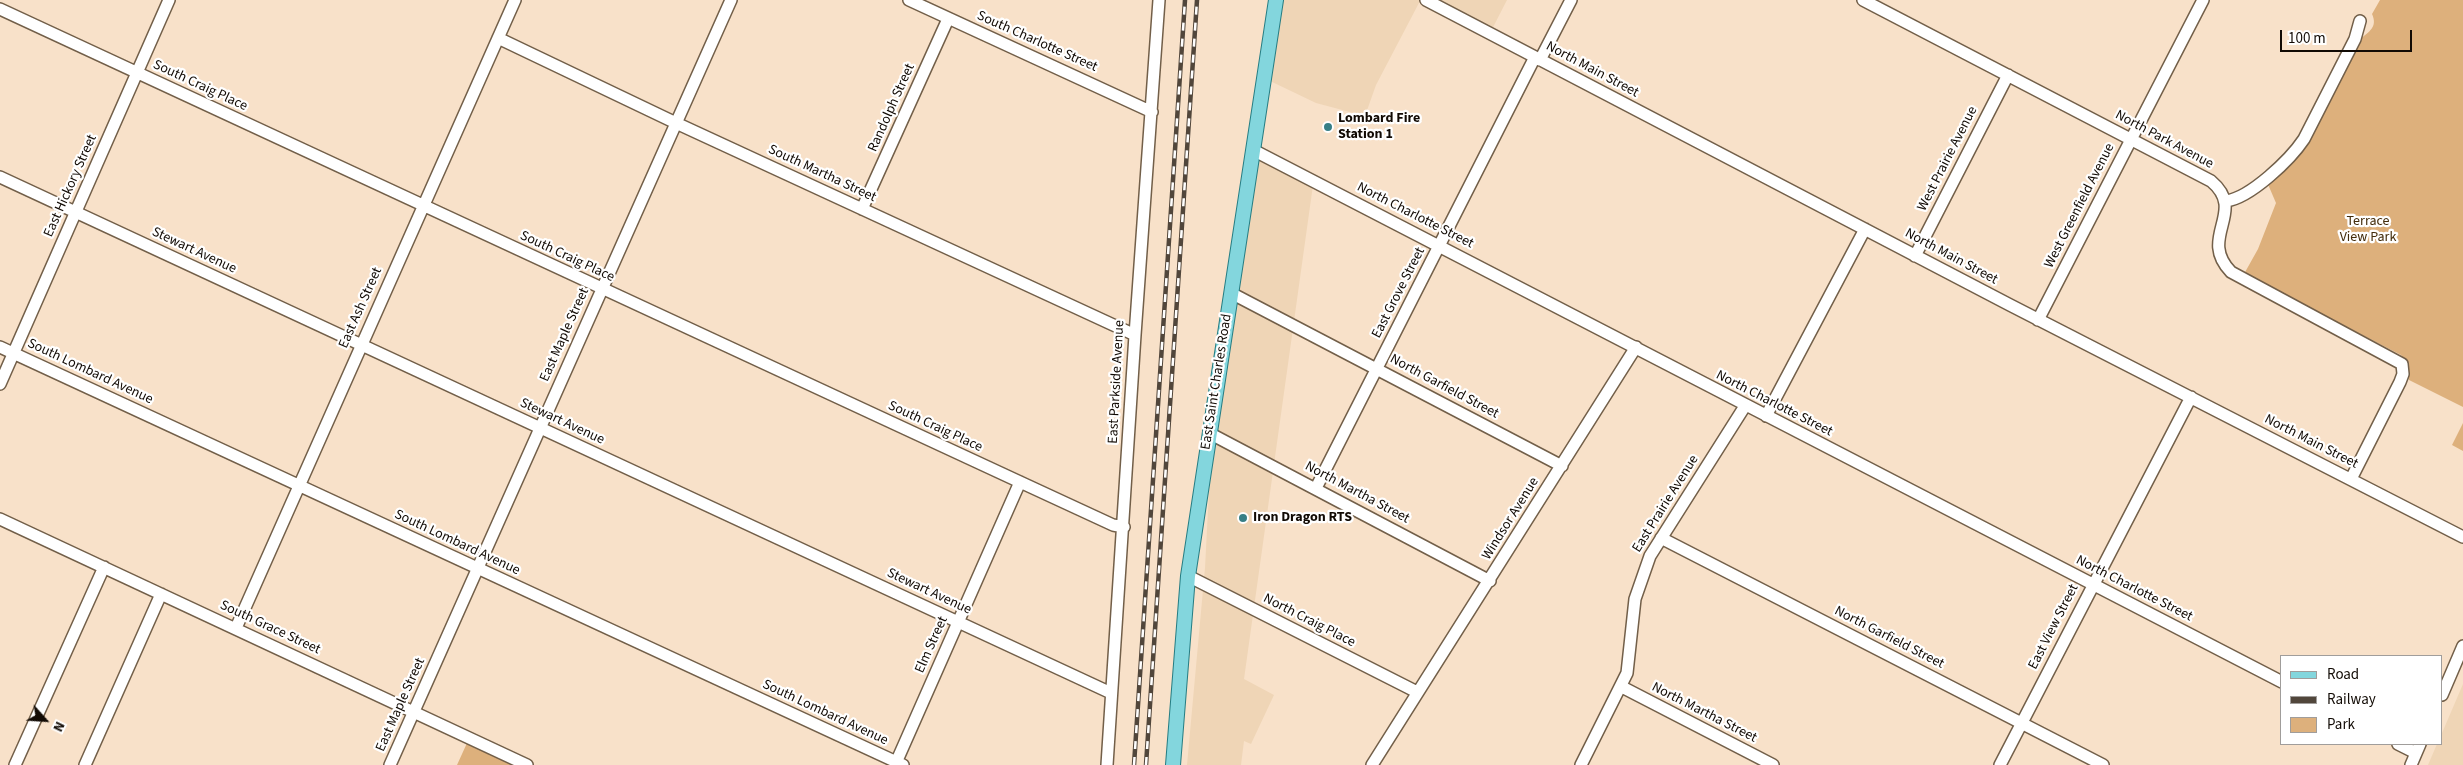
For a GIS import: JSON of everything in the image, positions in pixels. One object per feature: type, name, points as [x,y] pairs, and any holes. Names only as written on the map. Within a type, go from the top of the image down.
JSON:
[{"type":"main road","name":"East Saint Charles Road","points":[[1173,765],[1188,576],[1276,0]]},
{"type":"street","name":"East Hickory Street","points":[[0,384],[169,0]]},
{"type":"street","name":"East Ash Street","points":[[236,628],[515,0]]},
{"type":"street","name":"East Maple Street","points":[[390,765],[731,0]]},
{"type":"street","name":"South Charlotte Street","points":[[909,0],[1152,112]]},
{"type":"street","name":"East Parkside Avenue","points":[[1107,765],[1159,0]]},
{"type":"street","name":"North Main Street","points":[[1426,0],[1864,230],[2463,537]]},
{"type":"street","name":"East Grove Street","points":[[1316,488],[1537,59],[1571,0]]},
{"type":"street","name":"North Park Avenue","points":[[1863,0],[2211,181],[2222,193],[2226,201]]},
{"type":"street","name":"West Greenfield Avenue","points":[[2038,320],[2203,0]]},
{"type":"street","name":"South Craig Place","points":[[0,9],[602,290],[1113,525],[1124,527]]},
{"type":"street","name":"Randolph Street","points":[[862,209],[948,19]]},
{"type":"street","points":[[2351,479],[2400,382],[2403,368],[2397,360],[2231,272],[2220,258],[2218,248],[2226,212],[2226,201],[2241,197],[2283,164],[2299,147],[2355,39],[2360,21]]},
{"type":"street","name":"South Martha Street","points":[[498,38],[676,123],[1135,336]]},
{"type":"street","name":"West Prairie Avenue","points":[[1915,256],[2008,75]]},
{"type":"street","name":"North Charlotte Street","points":[[1253,150],[2280,681]]},
{"type":"street","name":"Stewart Avenue","points":[[0,178],[1111,693]]},
{"type":"street","points":[[1766,416],[1864,230]]},
{"type":"street","name":"North Garfield Street","points":[[1230,293],[1562,466]]},
{"type":"street","name":"South Lombard Avenue","points":[[0,347],[898,764]]},
{"type":"street","name":"Windsor Avenue","points":[[1372,765],[1409,704],[1490,581],[1636,347]]},
{"type":"street","name":"East View Street","points":[[2000,765],[2191,397]]},
{"type":"street","name":"East Prairie Avenue","points":[[1581,765],[1622,687],[1628,667],[1632,617],[1638,584],[1650,556],[1745,406]]},
{"type":"street","name":"North Martha Street","points":[[1209,433],[1490,581]]},
{"type":"street","name":"Elm Street","points":[[898,764],[1020,482]]},
{"type":"street","name":"South Grace Street","points":[[0,519],[527,765]]},
{"type":"street","name":"North Garfield Street","points":[[1661,538],[2103,765]]},
{"type":"street","points":[[15,765],[104,567]]},
{"type":"street","name":"North Craig Place","points":[[1188,576],[1417,692]]},
{"type":"street","points":[[86,765],[161,594]]},
{"type":"street","points":[[2443,693],[2463,646]]},
{"type":"street","name":"North Martha Street","points":[[1622,687],[1772,765]]},
{"type":"street","points":[[2402,745],[2418,749],[2411,765]]},
{"type":"shaded area","points":[[1281,0],[1507,0],[1488,37],[1420,1],[1376,85],[1365,116],[1316,103],[1268,80]]},
{"type":"shaded area","points":[[1257,156],[1313,185],[1244,679],[1274,695],[1251,744],[1244,741],[1241,765],[1187,765],[1205,568],[1212,432]]},
{"type":"shaded area","points":[[2463,684],[2463,765],[2428,765],[2437,745],[2443,745],[2443,731]]},
{"type":"green space","name":"Terrace View Park","points":[[2380,0],[2463,0],[2463,407],[2409,380],[2407,363],[2401,355],[2244,274],[2258,249],[2276,203],[2267,182],[2286,167],[2360,39],[2372,29],[2374,19],[2372,14]]},
{"type":"green space","points":[[2463,423],[2463,451],[2452,445]]},
{"type":"green space","points":[[467,743],[515,765],[457,765]]},
{"type":"railway","points":[[1134,765],[1185,0]]},
{"type":"railway","points":[[1146,765],[1197,0]]},
{"type":"place","name":"Lombard Fire Station 1","points":[[1328,127]]},
{"type":"place","name":"Iron Dragon RTS","points":[[1243,518]]}]
